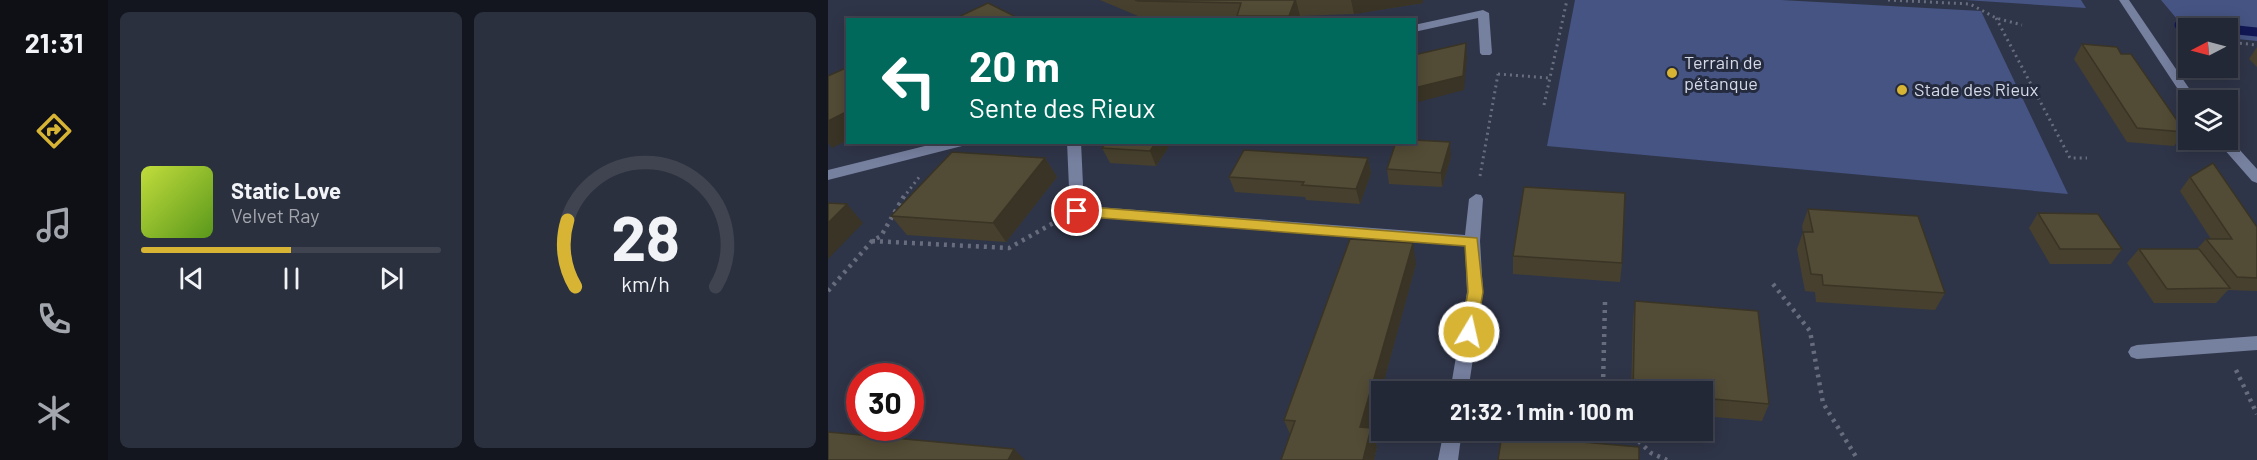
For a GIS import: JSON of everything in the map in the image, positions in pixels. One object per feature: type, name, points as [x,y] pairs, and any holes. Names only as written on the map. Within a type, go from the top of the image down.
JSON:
[{"type":"street","points":[[2124,0],[2185,90]]},
{"type":"street","points":[[1416,29],[1483,13],[1486,53]]},
{"type":"street","points":[[828,175],[954,144]]},
{"type":"street","points":[[1074,144],[1077,211],[1472,241]]},
{"type":"street","points":[[2232,150],[2257,178]]},
{"type":"street","points":[[1461,381],[1475,292],[1472,241],[1476,199]]},
{"type":"street","points":[[2137,352],[2257,343]]},
{"type":"street","points":[[1448,460],[1451,441]]},
{"type":"path","points":[[1544,105],[1567,0]]},
{"type":"path","points":[[1888,0],[1970,4],[1996,18],[2022,25]]},
{"type":"path","points":[[1996,18],[2070,158],[2087,158]]},
{"type":"path","points":[[2238,43],[2257,45]]},
{"type":"path","points":[[1476,199],[1498,74],[1550,78]]},
{"type":"path","points":[[828,291],[872,241],[881,236],[901,200],[943,147]]},
{"type":"path","points":[[872,241],[1009,248],[1077,211]]},
{"type":"path","points":[[1773,284],[1810,331],[1823,403],[1858,460]]},
{"type":"path","points":[[1603,381],[1605,303]]},
{"type":"path","points":[[2222,346],[2257,414]]},
{"type":"path","points":[[1638,441],[1651,453],[1667,460]]},
{"type":"shaded area","points":[[1575,0],[1781,0],[1981,11],[2068,194],[1547,146]]},
{"type":"shaded area","points":[[1965,0],[2081,0],[2086,8]]},
{"type":"shaded area","points":[[2161,0],[2257,0],[2257,41],[2238,39],[2238,18],[2178,18],[2178,20]]},
{"type":"building","points":[[1135,0],[1295,0],[1289,16],[1237,16],[1241,3]]},
{"type":"building","points":[[988,3],[1018,18],[956,18]]},
{"type":"building","points":[[1466,43],[1463,76],[1416,88],[1416,55]]},
{"type":"building","points":[[2082,44],[2117,47],[2121,54],[2131,54],[2178,122],[2178,131],[2137,128]]},
{"type":"building","points":[[846,68],[846,112],[828,121],[828,76]]},
{"type":"building","points":[[1416,140],[1450,142],[1441,173],[1387,169],[1395,144],[1416,144]]},
{"type":"building","points":[[1105,144],[1155,144],[1150,151],[1102,148]]},
{"type":"building","points":[[1244,150],[1368,158],[1356,189],[1302,185],[1304,182],[1229,177]]},
{"type":"building","points":[[952,152],[1045,158],[993,223],[891,216]]},
{"type":"building","points":[[2213,163],[2257,227],[2257,278],[2237,277],[2206,239],[2232,239],[2190,177]]},
{"type":"building","points":[[1524,187],[1625,193],[1622,263],[1513,256]]},
{"type":"building","points":[[828,203],[847,204],[828,223]]},
{"type":"building","points":[[1808,209],[1918,216],[1945,293],[1823,285],[1822,275],[1811,274],[1803,232],[1813,232]]},
{"type":"building","points":[[2038,213],[2098,214],[2122,249],[2060,249]]},
{"type":"building","points":[[1350,239],[1413,243],[1373,381],[1371,381],[1371,389],[1360,427],[1371,428],[1363,460],[1281,460],[1295,421],[1284,420]]},
{"type":"building","points":[[2139,249],[2199,249],[2230,288],[2167,289]]},
{"type":"building","points":[[1635,301],[1758,311],[1769,404],[1713,399],[1713,381],[1633,381]]},
{"type":"building","points":[[828,432],[846,434],[846,441],[924,441],[1014,449],[1008,460],[828,460]]},
{"type":"building","points":[[1501,441],[1570,441],[1639,447],[1639,460],[1498,460]]},
{"type":"waterway","points":[[2238,30],[2257,32]]},
{"type":"place","name":"Terrain de pétanque","points":[[1672,73]]},
{"type":"place","name":"Stade des Rieux","points":[[1902,90]]},
{"type":"route","points":[[1077,211],[1472,241],[1475,292],[1469,332]]}]
